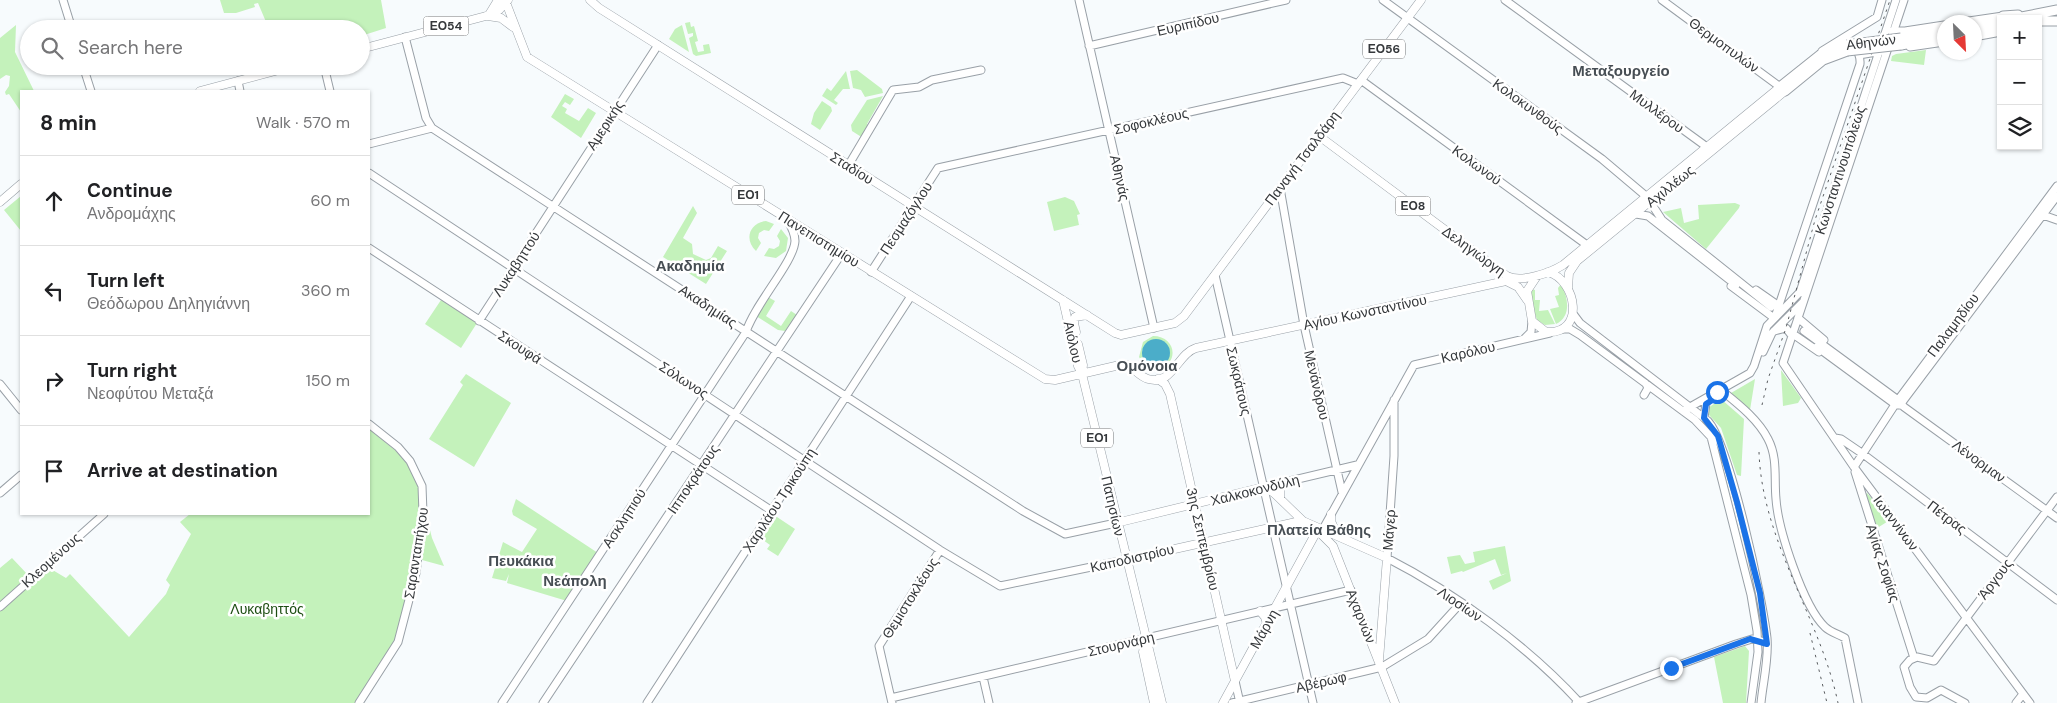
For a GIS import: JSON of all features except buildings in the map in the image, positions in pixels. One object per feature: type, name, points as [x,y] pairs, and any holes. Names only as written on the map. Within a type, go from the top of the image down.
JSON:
[{"type":"highway","points":[[2042,18],[2057,10]]},
{"type":"highway","points":[[2042,20],[2055,21]]},
{"type":"highway","points":[[1982,25],[1997,24]]},
{"type":"highway","points":[[1982,30],[1997,25]]},
{"type":"highway","name":"Αθηνών","points":[[1783,87],[1820,55],[1838,46],[1937,32]]},
{"type":"highway","name":"Αθηνών","points":[[1783,87],[1836,54],[1937,38]]},
{"type":"main road","name":"Σταδίου","points":[[590,0],[848,166],[1114,333],[1124,334],[1154,328]]},
{"type":"main road","name":"Παναγή Τσαλδάρη","points":[[1154,328],[1175,322],[1184,316],[1420,0]]},
{"type":"main road","name":"ΕΟ54","points":[[370,46],[486,16],[496,12],[505,1]]},
{"type":"main road","name":"Πανεπιστημίου","points":[[505,1],[527,57],[1043,379],[1052,380],[1119,365],[1128,365],[1142,377],[1158,379]]},
{"type":"main road","points":[[486,16],[505,20],[516,30]]},
{"type":"main road","points":[[204,90],[260,75]]},
{"type":"main road","name":"Αχιλλέως","points":[[1568,288],[1568,278],[1572,268],[1590,248],[1783,87]]},
{"type":"main road","name":"Δεληγιώργη","points":[[1319,136],[1507,276],[1515,279],[1538,274]]},
{"type":"main road","points":[[0,202],[20,185]]},
{"type":"main road","name":"Αχιλλέως","points":[[1548,272],[1563,266],[1590,248],[1636,214],[1649,199]]},
{"type":"main road","points":[[1548,272],[1561,277],[1568,288]]},
{"type":"main road","name":"ΕΟ8","points":[[1538,274],[1548,272]]},
{"type":"main road","points":[[1538,274],[1529,285],[1527,300],[1532,321],[1542,330],[1550,332],[1563,329],[1574,315]]},
{"type":"main road","name":"Αγίου Κωνσταντίνου","points":[[1158,379],[1173,371],[1187,352],[1196,348],[1506,281],[1516,284],[1527,300]]},
{"type":"main road","name":"ΕΟ8","points":[[1568,288],[1574,315]]},
{"type":"main road","name":"Αιόλου","points":[[1063,300],[1078,366],[1082,374]]},
{"type":"main road","name":"Αιόλου","points":[[1082,374],[1083,365],[1074,320],[1078,315],[1087,315]]},
{"type":"main road","name":"Πατησίων","points":[[1082,374],[1116,523],[1162,703]]},
{"type":"main road","name":"3ης Σεπτεμβρίου","points":[[1158,379],[1165,384],[1169,391],[1235,681]]},
{"type":"main road","points":[[1280,498],[1280,488],[1283,483]]},
{"type":"main road","points":[[1264,487],[1280,498],[1301,519],[1320,530]]},
{"type":"main road","name":"Χαλκοκονδύλη","points":[[1116,523],[1264,487]]},
{"type":"main road","points":[[1332,510],[1331,521],[1337,535]]},
{"type":"main road","name":"Καποδιστρίου","points":[[1125,560],[1297,522],[1320,530]]},
{"type":"main road","points":[[1305,526],[1309,535],[1309,545]]},
{"type":"main road","name":"Λιοσίων","points":[[1320,530],[1337,535],[1387,558]]},
{"type":"main road","name":"Μάρνη","points":[[1305,556],[1309,545],[1320,530]]},
{"type":"main road","name":"Μάρνη","points":[[1223,703],[1320,530]]},
{"type":"main road","name":"Αχαρνών","points":[[1320,530],[1333,546],[1395,703]]},
{"type":"main road","name":"Μάγερ","points":[[1380,664],[1387,558]]},
{"type":"main road","points":[[1260,611],[1265,617],[1267,624]]},
{"type":"main road","points":[[1364,624],[1382,620]]},
{"type":"main road","name":"Πατησίων","points":[[1145,638],[1143,652],[1154,703]]},
{"type":"street","points":[[63,0],[69,20]]},
{"type":"street","name":"Αθηνάς","points":[[1079,0],[1154,328]]},
{"type":"street","name":"Ευριπίδου","points":[[1090,46],[1286,0]]},
{"type":"street","name":"Κολοκυνθούς","points":[[1383,0],[1600,158],[1649,199]]},
{"type":"street","name":"Μυλλέρου","points":[[1505,0],[1709,149]]},
{"type":"street","name":"Θερμοπυλών","points":[[1662,0],[1783,87]]},
{"type":"street","name":"Αχιλλέως","points":[[1783,87],[1811,59],[1877,18],[1882,0]]},
{"type":"street","name":"Κωνσταντινουπόλεως","points":[[1771,313],[1800,292],[1896,0]]},
{"type":"street","name":"Κωνσταντινουπόλεως","points":[[1800,334],[1798,318],[1904,0]]},
{"type":"street","points":[[1982,23],[1997,24]]},
{"type":"street","name":"Αθηνών","points":[[1886,30],[1894,31],[1937,26]]},
{"type":"street","points":[[1982,33],[1997,26]]},
{"type":"street","points":[[370,144],[432,128],[426,118],[405,37]]},
{"type":"street","points":[[1840,40],[1854,46],[1859,55]]},
{"type":"street","name":"Αθηνών","points":[[1859,55],[1937,43]]},
{"type":"street","name":"Αμερικής","points":[[553,206],[658,45]]},
{"type":"street","name":"Κωνσταντινουπόλεως","points":[[1771,313],[1779,306],[1859,68],[1859,55]]},
{"type":"street","points":[[848,166],[893,90],[919,87],[925,83],[981,70]]},
{"type":"street","points":[[86,75],[91,90]]},
{"type":"street","points":[[326,75],[330,90]]},
{"type":"street","name":"Σοφοκλέους","points":[[943,167],[1343,78],[1360,82]]},
{"type":"street","points":[[238,81],[240,90]]},
{"type":"street","name":"Κολωνού","points":[[1360,82],[1590,248]]},
{"type":"street","name":"Ακαδημίας","points":[[432,128],[1007,502],[1065,534]]},
{"type":"street","name":"Πεσμαζόγλου","points":[[871,272],[937,169],[943,167]]},
{"type":"street","name":"Σόλωνος","points":[[370,174],[940,550],[1000,586]]},
{"type":"street","name":"Παλαμηδίου","points":[[1854,467],[1898,403],[2040,214],[2057,186]]},
{"type":"street","name":"Μενάνδρου","points":[[1280,188],[1304,325],[1342,492]]},
{"type":"street","name":"Παλαμηδίου","points":[[2047,204],[2057,196]]},
{"type":"street","points":[[1649,199],[1662,220],[1771,313]]},
{"type":"street","points":[[2047,204],[2057,212]]},
{"type":"street","name":"Λυκαβηττού","points":[[479,321],[553,206]]},
{"type":"street","points":[[1636,214],[1648,216],[1696,254],[1705,266],[1771,313]]},
{"type":"street","points":[[2040,214],[2057,220]]},
{"type":"street","name":"Ασκληπιού","points":[[502,703],[746,332],[755,310],[793,249],[794,236],[787,219]]},
{"type":"street","name":"Σκουφά","points":[[370,249],[772,511]]},
{"type":"street","name":"Ιπποκράτους","points":[[543,703],[778,353],[842,253]]},
{"type":"street","points":[[1704,254],[1779,306]]},
{"type":"street","name":"Σωκράτους","points":[[1215,275],[1314,703]]},
{"type":"street","name":"Χαριλάου Τρικούπη","points":[[647,703],[911,296]]},
{"type":"street","name":"Κωνσταντινουπόλεως","points":[[1772,333],[1805,298]]},
{"type":"street","points":[[1689,411],[1706,404],[1752,370],[1771,313]]},
{"type":"street","points":[[1574,315],[1580,323],[1689,411],[1706,428],[1714,446],[1751,595],[1758,640],[1751,703]]},
{"type":"street","points":[[1798,318],[1800,334],[1876,390]]},
{"type":"street","points":[[1522,339],[1531,332],[1532,321]]},
{"type":"street","points":[[1689,411],[1756,373],[1772,333],[1784,328],[1827,345],[1875,380],[1876,390]]},
{"type":"street","points":[[1563,329],[1574,331],[1646,384],[1689,411],[1704,418],[1718,436],[1760,593],[1767,644],[1761,703]]},
{"type":"street","name":"Καρόλου","points":[[1414,365],[1550,332]]},
{"type":"street","name":"Ιωαννίνων","points":[[1800,334],[1784,365],[1854,467],[2030,703]]},
{"type":"street","name":"Μάρνη","points":[[1320,530],[1414,365]]},
{"type":"street","points":[[0,384],[20,409]]},
{"type":"street","points":[[1644,395],[1648,388],[1646,384]]},
{"type":"street","name":"Λένορμαν","points":[[1876,390],[1898,403],[2057,518]]},
{"type":"street","points":[[1721,392],[1758,425],[1770,444],[1774,460],[1776,499],[1787,549],[1809,602],[1824,626],[1845,638],[1858,703]]},
{"type":"street","name":"Μάγερ","points":[[1387,558],[1394,456],[1394,400]]},
{"type":"street","points":[[1704,418],[1706,404]]},
{"type":"street","name":"Σαρανταπήχου","points":[[359,703],[398,642],[416,573],[424,499],[420,481],[405,454],[370,425]]},
{"type":"street","name":"Πέτρας","points":[[1835,438],[1841,439],[1863,454],[2057,600]]},
{"type":"street","name":"Χαλκοκονδύλη","points":[[1264,487],[1357,465]]},
{"type":"street","name":"Αγίας Σοφίας","points":[[1854,467],[1914,658]]},
{"type":"street","points":[[0,493],[20,476]]},
{"type":"street","points":[[1861,494],[1871,490]]},
{"type":"street","name":"Άργους","points":[[1914,658],[1921,657],[1934,661],[2057,497]]},
{"type":"street","name":"Κλεομένους","points":[[0,607],[103,515]]},
{"type":"street","name":"Χαλκοκονδύλη","points":[[1065,534],[1116,523]]},
{"type":"street","name":"Θεμιστοκλέους","points":[[891,701],[879,646],[940,550]]},
{"type":"street","name":"Λιοσίων","points":[[1387,558],[1460,604],[1548,671],[1578,703]]},
{"type":"street","name":"Καποδιστρίου","points":[[1000,586],[1125,560]]},
{"type":"street","name":"Στουρνάρη","points":[[891,701],[998,673],[1351,590]]},
{"type":"street","name":"Αβέρωφ","points":[[1237,702],[1309,685],[1380,664],[1428,639],[1460,604]]},
{"type":"street","points":[[1578,703],[1750,639],[1767,644]]},
{"type":"street","points":[[1914,658],[1904,667],[1906,678],[1914,696],[1927,698],[1941,690],[1965,703]]},
{"type":"street","points":[[983,677],[989,703]]},
{"type":"street","name":"3ης Σεπτεμβρίου","points":[[1235,681],[1237,702]]},
{"type":"street","points":[[2016,703],[2023,694]]},
{"type":"green space","points":[[220,0],[381,0],[386,28],[370,33],[370,20],[265,20],[258,3],[254,4],[255,7],[236,13],[224,13]]},
{"type":"green space","points":[[690,22],[691,27],[694,26],[698,41],[695,42],[698,52],[704,51],[703,45],[709,44],[711,53],[696,56],[693,54],[689,38],[693,36],[693,33],[688,34],[685,23]]},
{"type":"green space","points":[[16,25],[15,52],[20,62],[20,75],[26,75],[34,90],[20,90],[20,110],[9,94],[6,95],[5,92],[9,86],[10,76],[6,75],[0,79],[0,38]]},
{"type":"green space","points":[[682,25],[689,52],[669,39],[675,29]]},
{"type":"green space","points":[[1926,50],[1924,65],[1891,61],[1892,56],[1896,54]]},
{"type":"green space","points":[[857,70],[882,89],[883,93],[865,97],[861,90],[853,88],[850,71]]},
{"type":"green space","points":[[846,71],[850,89],[843,89],[834,100],[838,103],[836,105],[822,96],[827,88],[831,91]]},
{"type":"green space","points":[[565,94],[574,99],[570,105],[565,102],[562,106],[567,109],[565,113],[579,121],[588,108],[596,113],[581,138],[551,117]]},
{"type":"green space","points":[[883,96],[867,124],[870,126],[863,138],[852,131],[851,125],[867,100]]},
{"type":"green space","points":[[822,101],[831,107],[832,111],[820,130],[811,124],[814,113]]},
{"type":"green space","points":[[20,197],[20,230],[4,210]]},
{"type":"green space","points":[[1065,197],[1074,201],[1080,214],[1077,215],[1079,225],[1054,231],[1047,202]]},
{"type":"green space","points":[[1735,203],[1740,205],[1739,208],[1706,249],[1663,212],[1681,208],[1684,223],[1699,219],[1698,205]]},
{"type":"green space","points":[[693,206],[697,213],[683,238],[692,244],[693,254],[706,260],[711,258],[718,246],[727,251],[706,284],[663,257]]},
{"type":"green space","points":[[766,221],[774,224],[769,231],[764,230],[759,233],[758,238],[761,243],[756,251],[750,242],[750,233],[752,228],[760,222]]},
{"type":"green space","points":[[781,229],[788,238],[786,251],[776,258],[764,256],[769,248],[774,249],[779,246],[780,241],[777,236]]},
{"type":"green space","points":[[1561,284],[1567,300],[1567,306],[1565,316],[1556,324],[1550,309],[1559,307],[1555,296],[1559,295],[1558,288]]},
{"type":"green space","points":[[1531,289],[1535,290],[1535,300],[1540,300],[1539,311],[1548,310],[1555,324],[1545,325],[1537,320],[1529,296]]},
{"type":"green space","points":[[768,297],[775,301],[766,316],[781,326],[791,311],[797,315],[785,331],[778,330],[756,316]]},
{"type":"green space","points":[[441,300],[477,323],[461,348],[425,324]]},
{"type":"green space","points":[[1153,336],[1160,337],[1170,344],[1172,355],[1166,366],[1160,370],[1145,366],[1139,357],[1143,342]],"holes":[[[1151,340],[1164,342],[1170,354],[1148,364],[1143,358],[1142,350]]]},
{"type":"green space","points":[[1781,370],[1801,398],[1798,403],[1783,406]]},
{"type":"green space","points":[[466,374],[511,403],[474,467],[429,439],[463,385],[460,382]]},
{"type":"green space","points":[[1755,379],[1750,410],[1731,393]]},
{"type":"green space","points":[[1721,399],[1744,419],[1741,476],[1737,475],[1721,428],[1709,415],[1708,408]]},
{"type":"green space","name":"Λυκαβηττός","points":[[370,430],[406,459],[418,484],[421,503],[412,583],[393,646],[356,703],[0,703],[0,610],[46,566],[66,578],[70,574],[129,637],[166,594],[170,585],[166,580],[191,534],[180,522],[189,515],[370,515]]},
{"type":"green space","points":[[1867,493],[1890,520],[1874,530],[1865,494]]},
{"type":"green space","points":[[516,499],[598,553],[567,601],[507,583],[509,574],[506,581],[492,578],[503,542],[522,552],[537,529],[513,515],[512,511]]},
{"type":"green space","points":[[774,515],[795,529],[778,556],[767,549],[770,545],[759,537]]},
{"type":"green space","points":[[427,518],[432,538],[444,566],[422,560]]},
{"type":"green space","points":[[1505,546],[1511,581],[1493,590],[1489,581],[1507,573],[1501,575],[1495,559],[1463,572],[1451,574],[1447,557],[1460,555],[1465,564],[1475,562],[1473,552]]},
{"type":"green space","points":[[12,558],[29,576],[0,604],[0,568]]},
{"type":"green space","points":[[1745,646],[1749,651],[1746,703],[1723,703],[1714,657]]},
{"type":"water","points":[[1156,339],[1166,343],[1170,353],[1166,363],[1156,367],[1146,363],[1142,353],[1146,343]]},
{"type":"tunnel","points":[[1773,313],[1803,336]]},
{"type":"railway","points":[[1762,405],[1768,379],[1786,328],[1815,220],[1890,0]]},
{"type":"railway","points":[[1759,452],[1763,485],[1770,517],[1830,671],[1838,703]]},
{"type":"railway","points":[[1810,633],[1827,703]]},
{"type":"district","name":"Μεταξουργείο","points":[[1621,71]]},
{"type":"district","name":"Ακαδημία","points":[[690,266]]},
{"type":"district","name":"Ομόνοια","points":[[1147,366]]},
{"type":"district","name":"Πλατεία Βάθης","points":[[1319,530]]},
{"type":"district","name":"Πευκάκια","points":[[521,561]]},
{"type":"district","name":"Νεάπολη","points":[[575,581]]},
{"type":"route","points":[[1671,668],[1750,639],[1767,644],[1760,593],[1721,443],[1715,429],[1704,418],[1706,404],[1720,395],[1717,392]]}]
